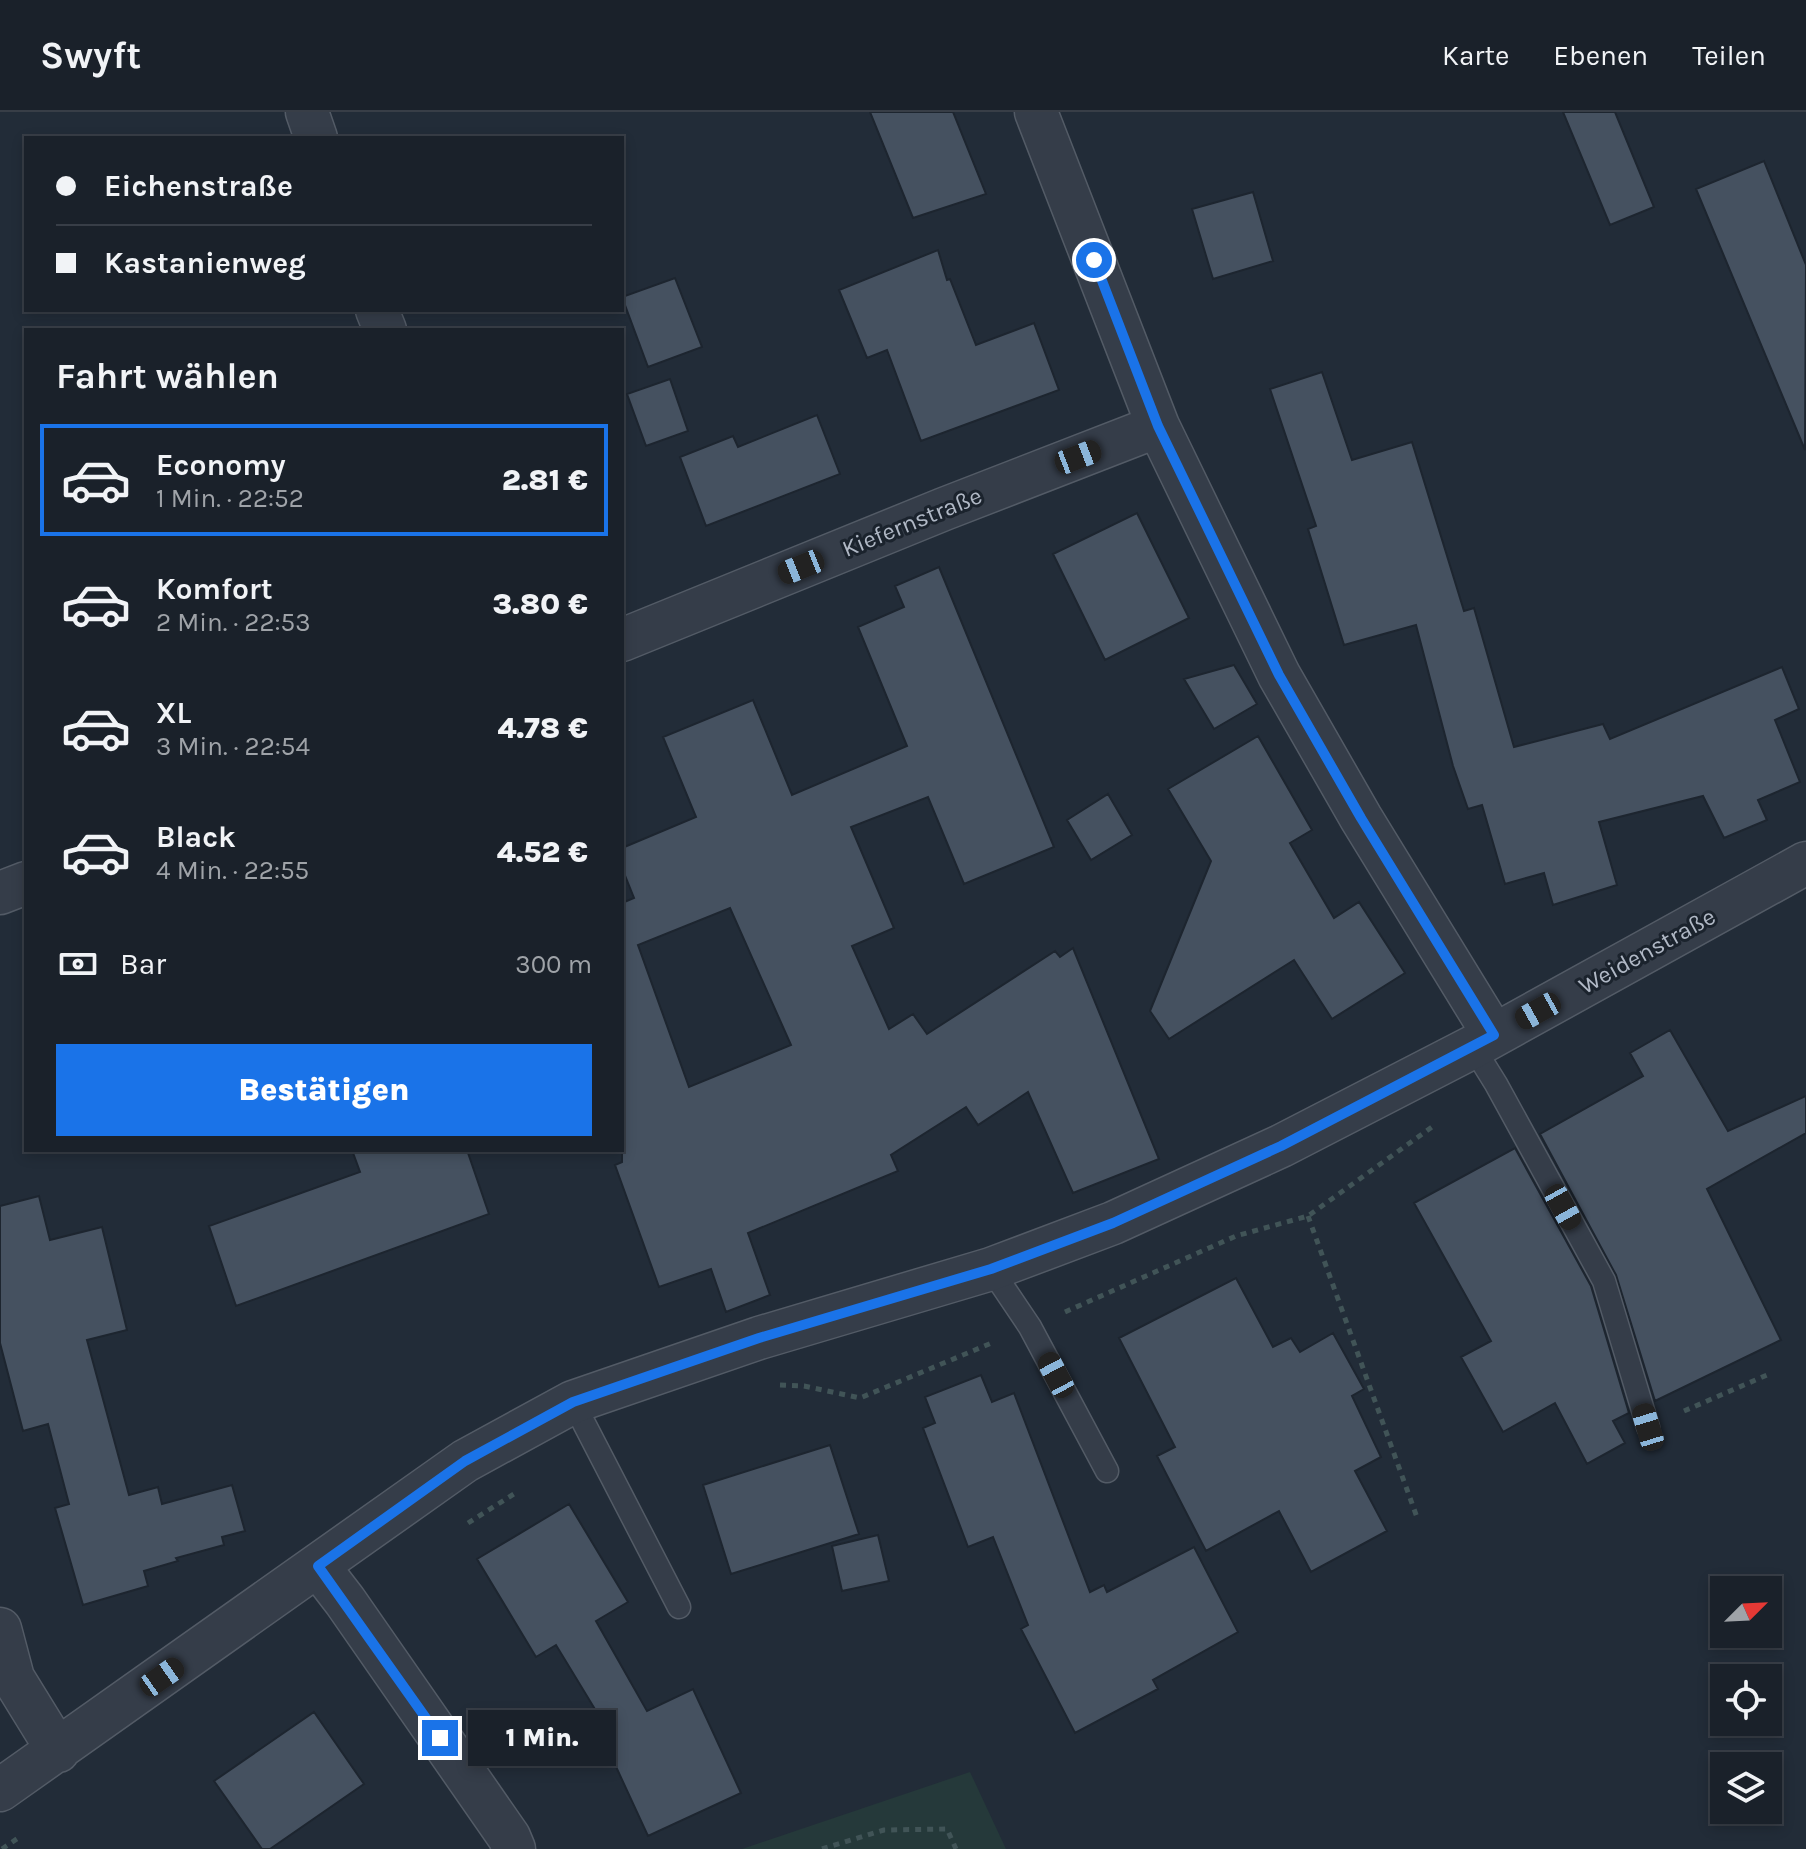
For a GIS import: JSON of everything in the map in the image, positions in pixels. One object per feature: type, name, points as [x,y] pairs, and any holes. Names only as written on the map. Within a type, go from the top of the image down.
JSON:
[{"type":"street","points":[[307,112],[315,136]]},
{"type":"street","points":[[1036,112],[1158,426],[1279,675],[1483,1041]]},
{"type":"street","name":"Kiefernstraße","points":[[624,639],[1158,426]]},
{"type":"street","name":"Weidenstraße","points":[[0,1790],[465,1461],[573,1402],[759,1338],[991,1269],[1113,1223],[1281,1146],[1483,1041],[1806,863]]},
{"type":"street","points":[[0,893],[24,884]]},
{"type":"street","points":[[318,1566],[432,1725],[509,1837],[514,1849]]},
{"type":"street","points":[[0,1629],[13,1678],[58,1751]]},
{"type":"lane","points":[[1483,1041],[1496,1084],[1604,1281],[1648,1427]]},
{"type":"lane","points":[[991,1269],[1030,1327],[1107,1471]]},
{"type":"lane","points":[[573,1402],[679,1607]]},
{"type":"path","points":[[1308,1216],[1418,1520]]},
{"type":"path","points":[[1648,1427],[1767,1375]]},
{"type":"path","points":[[822,1849],[884,1830],[931,1829],[947,1829],[956,1849]]},
{"type":"green space","points":[[970,1772],[1006,1849],[742,1849]]},
{"type":"building","points":[[870,112],[953,112],[986,194],[913,218]]},
{"type":"building","points":[[1563,112],[1615,112],[1654,207],[1610,225]]},
{"type":"building","points":[[1764,161],[1806,265],[1805,450],[1696,189]]},
{"type":"building","points":[[1253,192],[1273,261],[1213,279],[1192,209]]},
{"type":"building","points":[[938,250],[947,280],[950,279],[976,345],[1034,323],[1059,390],[921,441],[887,350],[867,358],[839,290]]},
{"type":"building","points":[[675,278],[702,347],[648,367],[624,296]]},
{"type":"building","points":[[1322,372],[1352,460],[1412,442],[1464,611],[1474,608],[1514,747],[1603,724],[1610,739],[1782,667],[1799,709],[1775,720],[1800,782],[1758,800],[1767,820],[1724,838],[1703,796],[1599,822],[1617,885],[1553,905],[1544,873],[1505,884],[1482,805],[1468,809],[1453,766],[1416,625],[1344,645],[1308,529],[1316,526],[1270,389]]},
{"type":"building","points":[[670,379],[688,431],[646,446],[627,394]]},
{"type":"building","points":[[817,415],[840,474],[706,526],[680,457],[733,436],[738,447]]},
{"type":"building","points":[[1137,513],[1189,618],[1105,660],[1053,554]]},
{"type":"building","points":[[939,567],[1054,847],[964,884],[928,797],[851,827],[894,928],[852,946],[889,1029],[913,1014],[927,1034],[1055,951],[1060,957],[1073,948],[1159,1159],[1073,1193],[1028,1092],[978,1125],[966,1107],[891,1155],[898,1171],[748,1233],[770,1295],[726,1312],[711,1269],[659,1287],[615,1165],[622,1162],[624,1152],[624,902],[634,898],[624,873],[624,847],[696,817],[663,737],[753,700],[792,795],[907,746],[858,627],[904,607],[895,586]],"holes":[[[730,908],[791,1045],[689,1087],[638,945]]]},
{"type":"building","points":[[1234,665],[1257,704],[1214,729],[1184,679]]},
{"type":"building","points":[[1258,736],[1312,830],[1290,843],[1334,918],[1359,902],[1405,973],[1332,1019],[1294,960],[1169,1039],[1150,1011],[1211,861],[1168,789]]},
{"type":"building","points":[[1108,794],[1132,835],[1091,860],[1067,820]]},
{"type":"building","points":[[1670,1030],[1728,1131],[1806,1096],[1806,1133],[1707,1189],[1781,1340],[1655,1401],[1616,1275],[1540,1134],[1643,1076],[1630,1053]]},
{"type":"building","points":[[1515,1148],[1591,1286],[1629,1413],[1613,1421],[1625,1443],[1587,1464],[1555,1403],[1503,1432],[1461,1357],[1491,1341],[1414,1203]]},
{"type":"building","points":[[353,1152],[468,1152],[489,1214],[236,1306],[209,1226],[360,1172]]},
{"type":"building","points":[[39,1196],[50,1240],[102,1227],[127,1330],[87,1340],[129,1495],[158,1487],[162,1504],[232,1485],[245,1531],[222,1537],[224,1545],[176,1558],[178,1561],[144,1571],[148,1586],[83,1605],[55,1508],[69,1504],[48,1424],[23,1431],[0,1343],[0,1206]]},
{"type":"building","points":[[1236,1278],[1273,1347],[1291,1338],[1300,1352],[1333,1333],[1364,1389],[1352,1396],[1381,1457],[1355,1471],[1387,1531],[1311,1572],[1279,1511],[1206,1551],[1157,1456],[1175,1447],[1119,1338]]},
{"type":"building","points":[[981,1375],[992,1402],[1014,1393],[1090,1592],[1104,1585],[1107,1592],[1194,1547],[1238,1632],[1153,1680],[1158,1689],[1075,1733],[1021,1629],[1028,1625],[993,1537],[968,1547],[923,1428],[935,1423],[925,1397]]},
{"type":"building","points":[[830,1445],[859,1534],[731,1574],[703,1485]]},
{"type":"building","points":[[569,1504],[628,1602],[596,1621],[647,1711],[693,1689],[741,1793],[648,1836],[600,1732],[607,1729],[556,1645],[536,1657],[477,1559]]},
{"type":"building","points":[[878,1535],[889,1581],[842,1591],[832,1546]]},
{"type":"building","points":[[314,1712],[364,1784],[270,1849],[262,1849],[214,1781]]},
{"type":"route","points":[[440,1738],[318,1566],[465,1461],[573,1402],[759,1338],[991,1269],[1113,1223],[1281,1146],[1494,1035],[1361,818],[1279,675],[1158,426],[1094,260]]}]
